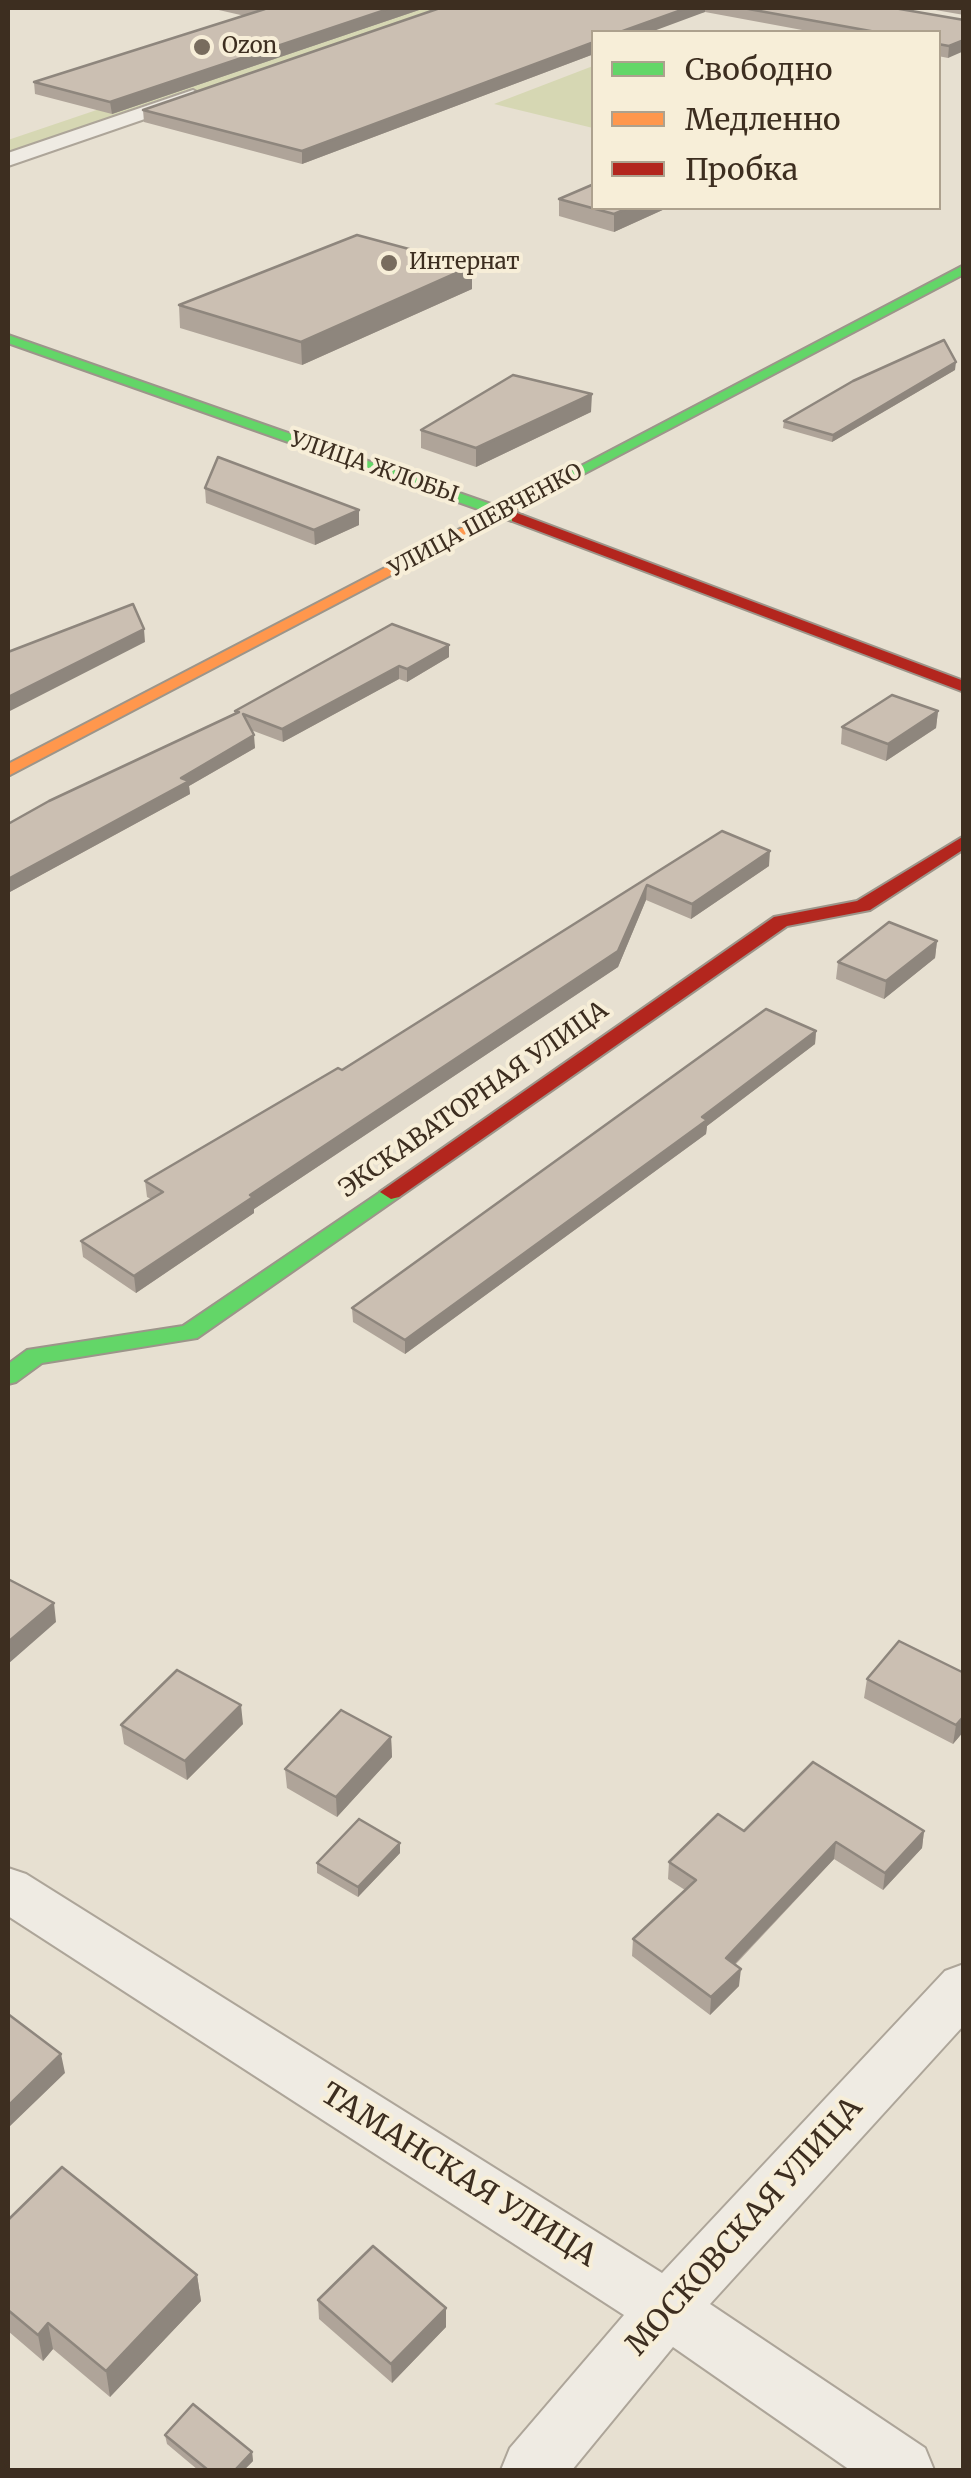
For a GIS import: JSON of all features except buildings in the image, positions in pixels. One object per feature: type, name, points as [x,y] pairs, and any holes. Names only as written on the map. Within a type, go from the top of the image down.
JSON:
[{"type":"street","points":[[8,138],[191,76]]},
{"type":"street","points":[[8,160],[211,90]]},
{"type":"street","name":"УЛИЦА ШЕВЧЕНКО","points":[[8,771],[964,269]]},
{"type":"street","name":"УЛИЦА ЖЛОБЫ","points":[[8,339],[502,512],[964,687]]},
{"type":"street","name":"ЭКСКАВАТОРНАЯ УЛИЦА","points":[[8,1376],[36,1356],[189,1333],[782,921],[864,906],[964,841]]},
{"type":"street","name":"ТАМАНСКАЯ УЛИЦА","points":[[8,1889],[667,2309],[904,2470]]},
{"type":"street","name":"МОСКОВСКАЯ УЛИЦА","points":[[532,2470],[667,2309],[964,1987]]},
{"type":"green space","points":[[398,8],[448,8],[8,162],[8,140]]},
{"type":"green space","points":[[591,67],[591,128],[494,104]]},
{"type":"traffic: fast","points":[[527,498],[964,269]]},
{"type":"traffic: fast","points":[[8,339],[517,518]]},
{"type":"traffic: fast","points":[[8,1376],[35,1356],[189,1333],[391,1192]]},
{"type":"traffic: slow","points":[[8,771],[527,498]]},
{"type":"traffic: jam","points":[[517,518],[964,687]]},
{"type":"traffic: jam","points":[[391,1192],[781,921],[863,906],[964,841]]},
{"type":"place","name":"Ozon","points":[[202,47]]},
{"type":"place","name":"Интернат","points":[[389,263]]}]
